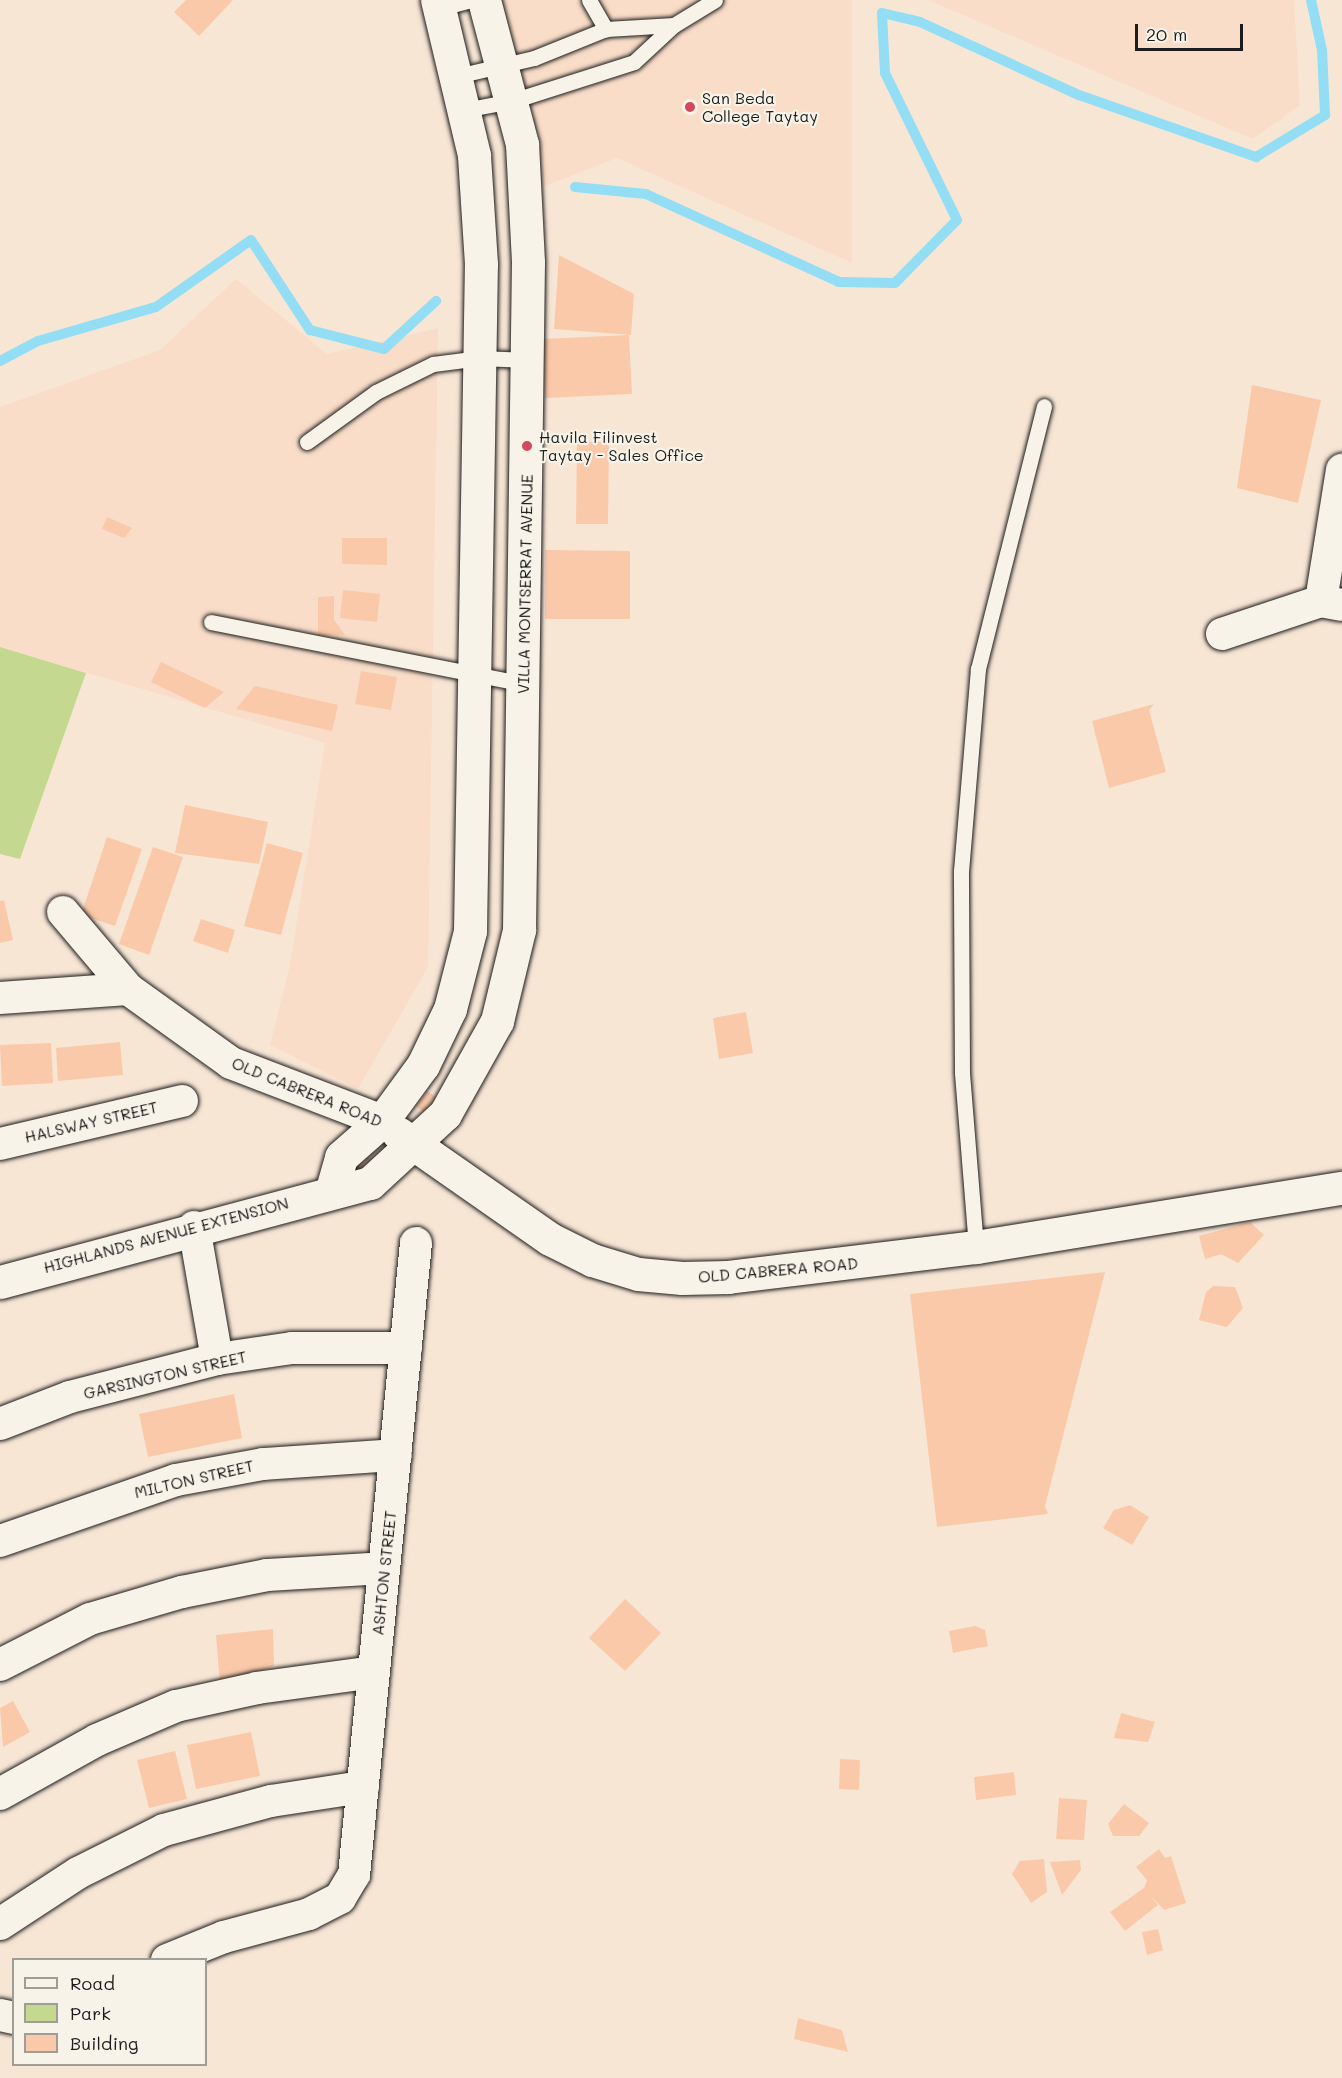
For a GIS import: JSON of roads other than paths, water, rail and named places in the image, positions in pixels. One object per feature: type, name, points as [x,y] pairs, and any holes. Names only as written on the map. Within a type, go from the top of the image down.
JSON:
[{"type":"street","name":"VILLA MONTSERRAT AVENUE","points":[[416,1145],[460,1091],[497,1021],[519,930],[528,360],[522,144],[503,64],[484,0]]},
{"type":"street","points":[[332,1189],[341,1157],[382,1121],[423,1065],[450,1009],[470,931],[481,264],[474,154],[457,76],[449,3]]},
{"type":"street","points":[[1222,634],[1331,603],[1342,471]]},
{"type":"street","name":"OLD CABRERA ROAD","points":[[63,912],[128,989],[231,1063],[382,1121],[550,1239],[592,1260],[638,1274],[728,1277],[976,1247],[1342,1188]]},
{"type":"street","points":[[0,998],[128,989]]},
{"type":"street","name":"HALSWAY STREET","points":[[0,1144],[182,1101]]},
{"type":"street","name":"HIGHLANDS AVENUE EXTENSION","points":[[0,1282],[332,1189],[370,1183],[416,1145]]},
{"type":"street","points":[[194,1227],[217,1359]]},
{"type":"street","name":"ASHTON STREET","points":[[169,1958],[224,1936],[309,1914],[340,1898],[354,1875],[416,1243]]},
{"type":"street","name":"GARSINGTON STREET","points":[[0,1424],[70,1397],[217,1359],[292,1348],[406,1348]]},
{"type":"street","name":"MILTON STREET","points":[[0,1541],[176,1480],[263,1464],[396,1455]]},
{"type":"street","points":[[0,1665],[90,1620],[182,1592],[267,1575],[384,1568]]},
{"type":"street","points":[[0,1794],[98,1740],[176,1706],[257,1688],[374,1672]]},
{"type":"street","points":[[0,1924],[78,1873],[164,1830],[271,1800],[363,1787]]},
{"type":"lane","points":[[589,0],[606,29]]},
{"type":"lane","points":[[464,110],[512,101],[634,62],[674,25],[715,0]]},
{"type":"lane","points":[[457,76],[503,64],[606,29],[674,25]]},
{"type":"lane","points":[[307,442],[376,392],[424,368],[480,358],[528,360]]},
{"type":"lane","points":[[976,1247],[962,1073],[961,871],[978,669],[1044,406]]},
{"type":"lane","points":[[211,622],[475,678],[524,684]]},
{"type":"waterway","points":[[575,187],[646,194],[839,282],[895,283],[957,220],[885,73],[882,13],[920,22],[1079,95],[1256,157],[1325,115],[1322,50],[1311,0]]},
{"type":"waterway","points":[[0,361],[38,341],[156,307],[251,240],[310,330],[384,349],[436,301]]},
{"type":"place","name":"San Beda College Taytay","points":[[690,107]]},
{"type":"place","name":"Havila Filinvest Taytay - Sales Office","points":[[527,446]]}]
